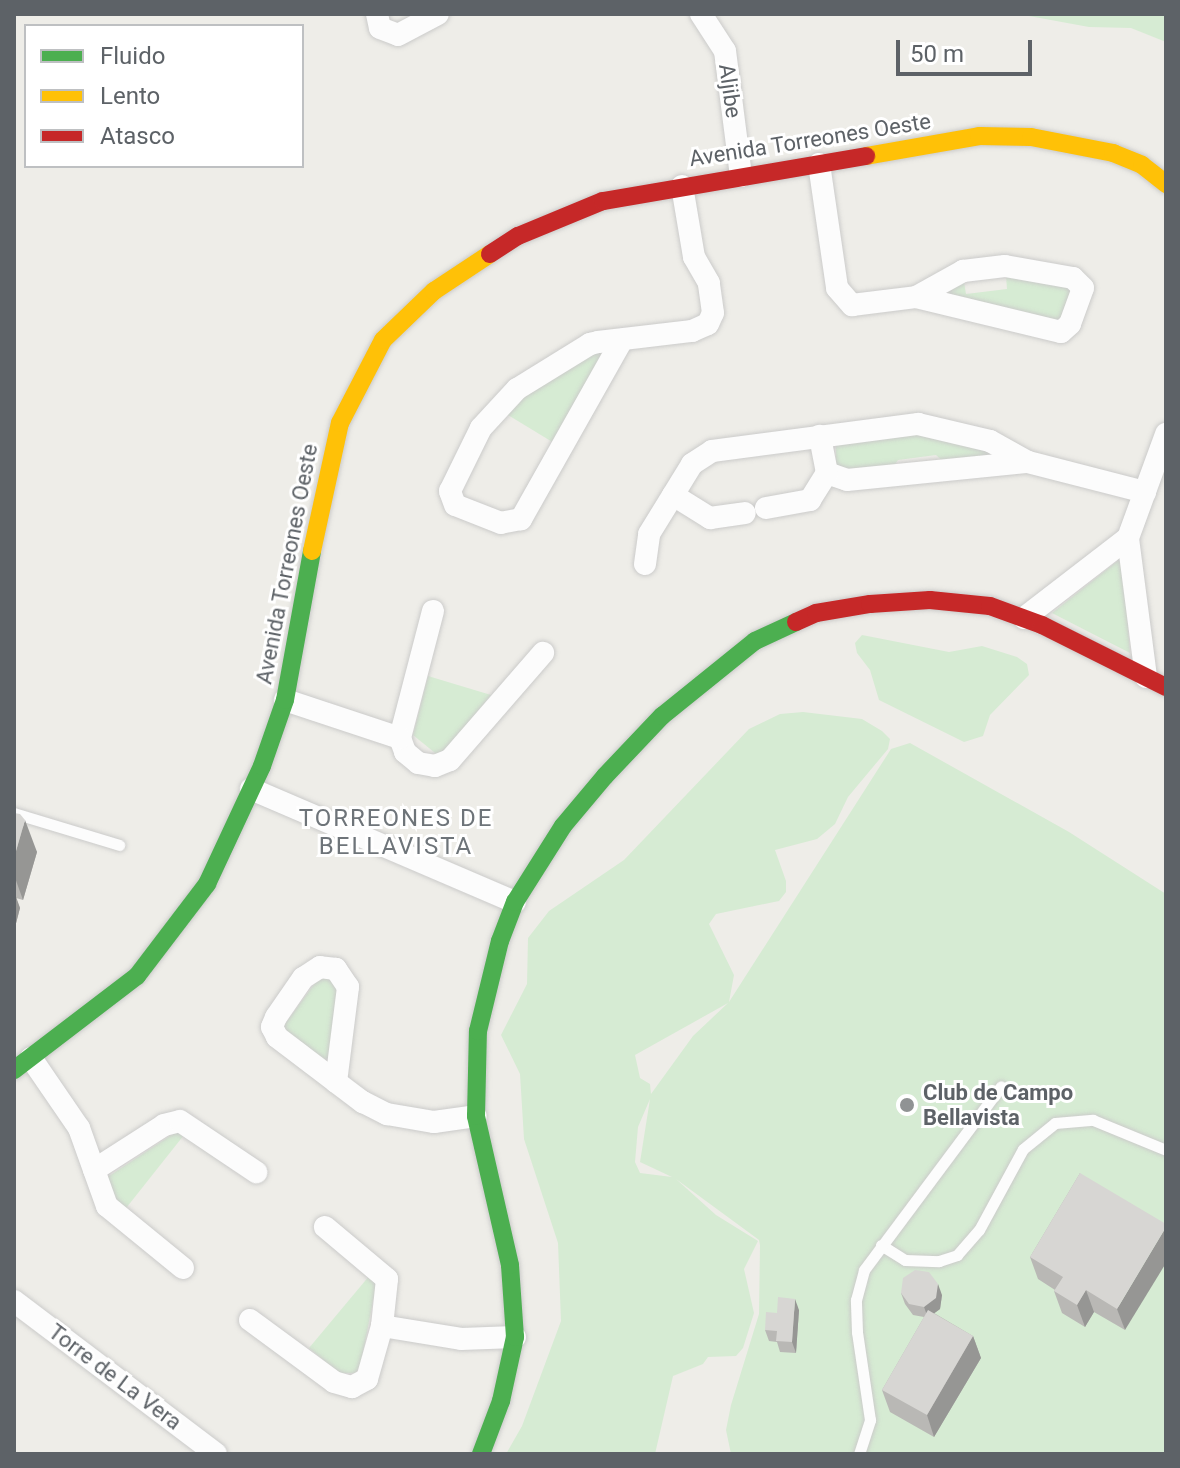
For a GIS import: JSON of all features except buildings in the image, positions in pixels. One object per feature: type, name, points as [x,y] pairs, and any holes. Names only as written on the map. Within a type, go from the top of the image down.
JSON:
[{"type":"street","points":[[377,14],[380,28],[398,35],[438,14]]},
{"type":"street","name":"Aljibe","points":[[701,14],[725,51],[741,176]]},
{"type":"street","name":"Avenida Torreones Oeste","points":[[23,1064],[106,1003],[161,949],[207,884],[251,789],[285,700],[331,452],[352,395],[383,340],[434,291],[518,236],[603,201],[741,176],[1014,135],[1128,158],[1166,184]]},
{"type":"street","points":[[819,164],[842,299],[857,306],[916,297],[963,271],[1005,266],[1073,278],[1083,288],[1070,324],[1057,332],[916,297]]},
{"type":"street","points":[[622,340],[521,519],[501,523],[455,505],[452,487],[481,428],[504,399],[581,348],[622,340],[698,330],[711,318],[709,283],[694,257],[682,186]]},
{"type":"street","points":[[645,564],[646,542],[692,464],[706,453],[820,436],[918,424],[990,441],[1028,462],[1145,492]]},
{"type":"street","points":[[1156,682],[1128,538],[1166,434]]},
{"type":"street","points":[[673,495],[710,518],[807,502],[827,473],[820,436]]},
{"type":"street","points":[[827,473],[847,480],[1028,462]]},
{"type":"street","points":[[1024,618],[1128,538]]},
{"type":"street","points":[[481,1454],[501,1401],[515,1337],[510,1265],[476,1116],[478,1031],[496,954],[515,902],[563,826],[633,745],[689,692],[767,634],[816,613],[906,601],[972,603],[1024,618],[1156,682]]},
{"type":"street","points":[[433,611],[400,738],[405,752],[418,763],[435,766],[450,760],[543,653]]},
{"type":"street","points":[[285,700],[400,738]]},
{"type":"street","points":[[251,789],[515,902]]},
{"type":"street","points":[[336,1082],[348,987],[336,969],[320,967],[303,978],[272,1027],[277,1037],[336,1082],[374,1109],[399,1118],[434,1122],[476,1116]]},
{"type":"street","points":[[23,1064],[70,1110],[115,1217],[183,1268]]},
{"type":"street","points":[[94,1170],[164,1125],[180,1121],[256,1172]]},
{"type":"street","points":[[250,1320],[334,1382],[347,1387],[362,1384],[370,1374],[382,1326],[388,1290],[385,1274],[325,1227]]},
{"type":"street","name":"Torre de La Vera","points":[[14,1301],[216,1454]]},
{"type":"street","points":[[382,1326],[461,1339],[515,1337]]},
{"type":"lane","points":[[14,813],[119,845]]},
{"type":"lane","points":[[859,1454],[870,1411],[860,1367],[856,1300],[864,1270],[1001,1086]]},
{"type":"lane","points":[[881,1245],[905,1260],[939,1261],[957,1255],[979,1230],[1023,1149],[1055,1123],[1093,1120],[1166,1150]]},
{"type":"green space","points":[[1018,14],[1166,14],[1166,42],[1131,28],[1089,27]]},
{"type":"green space","points":[[1006,276],[1073,283],[1066,322],[944,297],[943,289],[964,282],[966,294],[1007,289]]},
{"type":"green space","points":[[589,350],[605,353],[554,443],[503,412]]},
{"type":"green space","points":[[914,429],[1001,453],[946,464],[936,455],[898,460],[890,471],[836,471],[836,443]]},
{"type":"green space","points":[[1120,559],[1123,562],[1130,653],[1052,613]]},
{"type":"green space","points":[[862,635],[949,652],[982,646],[1017,657],[1027,664],[1029,675],[990,715],[983,736],[964,742],[879,700],[870,670],[857,653],[855,643]]},
{"type":"green space","points":[[428,676],[491,695],[440,757],[413,735]]},
{"type":"green space","name":"Club de Campo Bellavista","points":[[803,712],[862,719],[890,739],[888,749],[848,797],[835,824],[817,839],[775,850],[786,881],[786,892],[779,901],[716,914],[709,924],[734,975],[729,1002],[891,749],[910,743],[1069,832],[1166,894],[1166,1454],[731,1454],[726,1430],[731,1405],[759,1314],[759,1240],[676,1179],[716,1215],[758,1241],[744,1269],[754,1313],[743,1348],[736,1356],[708,1357],[703,1364],[673,1376],[655,1454],[506,1454],[522,1426],[561,1321],[558,1243],[524,1139],[520,1074],[501,1035],[527,984],[528,938],[549,911],[624,860],[749,729],[780,714]],"holes":[[[728,1003],[693,1036],[651,1094],[650,1084],[640,1078],[635,1055]],[[650,1099],[640,1162],[672,1177],[640,1173],[635,1162],[638,1127]]]},
{"type":"green space","points":[[327,976],[340,985],[333,1058],[323,1059],[282,1028],[318,979]]},
{"type":"green space","points":[[179,1130],[184,1135],[123,1212],[112,1200],[106,1178]]},
{"type":"green space","points":[[370,1275],[377,1280],[361,1363],[356,1373],[339,1373],[309,1348]]},
{"type":"traffic: fast","points":[[14,1070],[137,976],[207,884],[262,766],[285,700],[312,551]]},
{"type":"traffic: fast","points":[[481,1454],[501,1401],[515,1337],[510,1265],[476,1116],[478,1031],[500,941],[515,902],[563,826],[605,776],[662,716],[755,641],[796,622]]},
{"type":"traffic: slow","points":[[866,156],[979,136],[1031,137],[1113,153],[1142,165],[1166,184]]},
{"type":"traffic: slow","points":[[312,551],[340,423],[383,340],[434,291],[490,254]]},
{"type":"traffic: jam","points":[[490,254],[518,236],[603,201],[866,156]]},
{"type":"traffic: jam","points":[[796,622],[816,613],[870,604],[930,600],[990,606],[1042,625],[1166,687]]},
{"type":"place","name":"Club de Campo Bellavista","points":[[907,1105]]},
{"type":"district","name":"TORREONES DE BELLAVISTA","points":[[396,833]]}]
